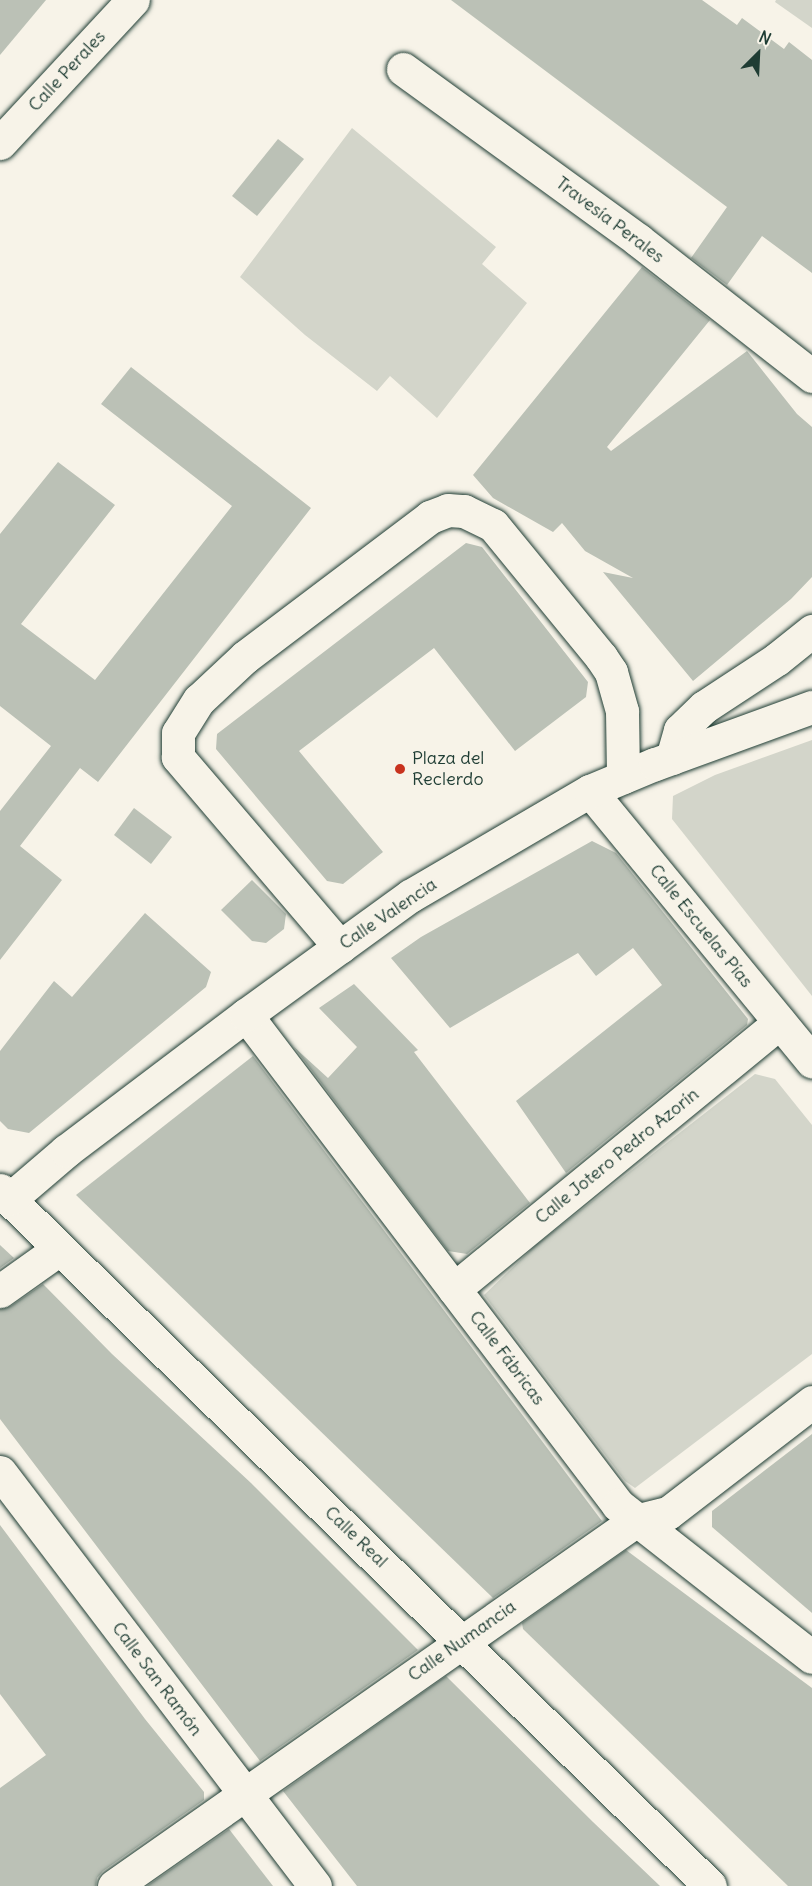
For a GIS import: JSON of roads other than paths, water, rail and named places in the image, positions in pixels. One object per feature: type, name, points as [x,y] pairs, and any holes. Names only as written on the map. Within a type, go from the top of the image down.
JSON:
[{"type":"street","name":"Calle Perales","points":[[0,143],[133,0]]},
{"type":"street","name":"Travesía Perales","points":[[403,69],[639,240],[812,376]]},
{"type":"street","points":[[340,947],[178,757],[178,732],[199,700],[245,657],[430,517],[448,510],[464,511],[493,525],[601,657],[611,672],[622,711],[623,777]]},
{"type":"street","points":[[672,758],[680,730],[704,707],[777,659],[812,631]]},
{"type":"street","name":"Calle Valencia","points":[[5,1194],[410,896],[590,791],[672,758],[812,707]]},
{"type":"street","name":"Calle Escuelas Pías","points":[[590,791],[812,1060]]},
{"type":"street","name":"Calle Fábricas","points":[[246,1015],[618,1505],[635,1521],[812,1657]]},
{"type":"street","name":"Calle Jotero Pedro Azorín","points":[[454,1289],[780,1022]]},
{"type":"street","name":"Calle Real","points":[[5,1194],[462,1640],[710,1886]]},
{"type":"street","points":[[0,1291],[59,1249]]},
{"type":"street","name":"Calle Numancia","points":[[114,1886],[246,1796],[462,1640],[635,1521],[668,1513],[812,1402]]},
{"type":"street","name":"Calle San Ramón","points":[[0,1472],[315,1886]]},
{"type":"place","name":"Plaza del Reclerdo","points":[[400,769]]}]
